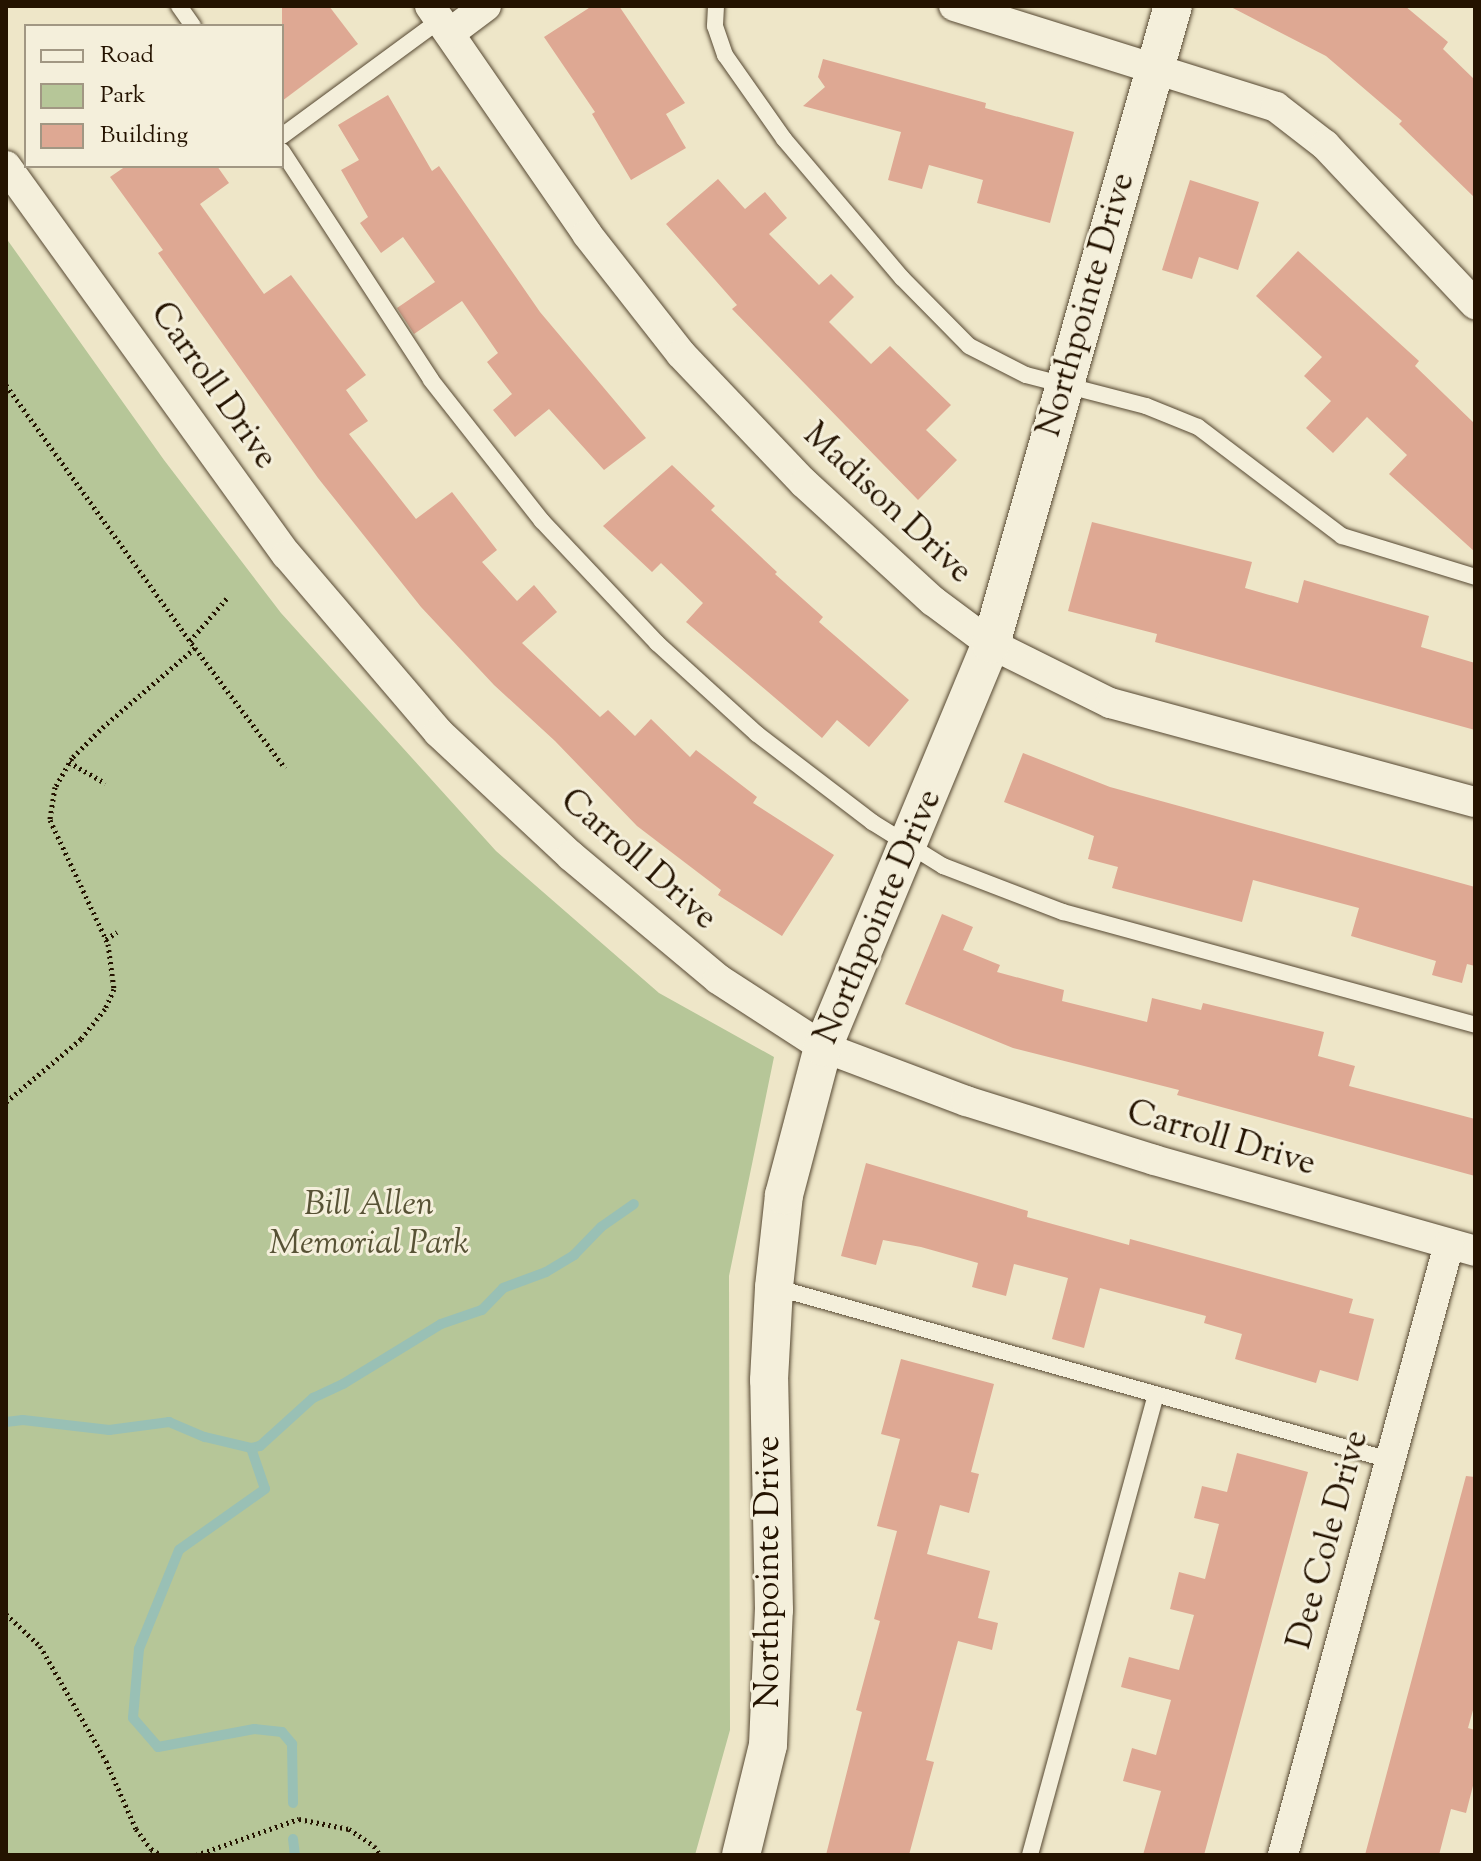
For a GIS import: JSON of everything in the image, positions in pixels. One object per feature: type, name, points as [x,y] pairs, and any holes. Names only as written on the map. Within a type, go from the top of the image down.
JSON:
[{"type":"street","points":[[440,20],[486,6]]},
{"type":"street","points":[[954,6],[1276,107],[1325,145],[1475,304]]},
{"type":"street","name":"Northpointe Drive","points":[[741,1855],[768,1745],[774,1610],[769,1380],[774,1287],[784,1195],[823,1047],[858,957],[910,845],[991,644],[1173,6]]},
{"type":"street","name":"Madison Drive","points":[[440,20],[587,234],[681,354],[804,483],[933,601],[991,644],[1110,703],[1475,802]]},
{"type":"street","name":"Carroll Drive","points":[[6,166],[287,555],[438,732],[571,856],[718,979],[823,1047],[966,1101],[1154,1160],[1462,1248]]},
{"type":"street","name":"Dee Cole Drive","points":[[1283,1855],[1390,1460],[1462,1248]]},
{"type":"lane","points":[[179,6],[192,24]]},
{"type":"lane","points":[[716,6],[715,26],[725,55],[784,139],[902,278],[969,346],[1026,375],[1146,406],[1198,427],[1342,536],[1475,577]]},
{"type":"lane","points":[[284,135],[440,20]]},
{"type":"lane","points":[[284,154],[431,380],[542,521],[657,643],[757,734],[872,822],[943,866],[1063,912],[1475,1025]]},
{"type":"lane","points":[[774,1287],[1390,1460]]},
{"type":"lane","points":[[1030,1855],[1156,1395]]},
{"type":"path","points":[[6,385],[285,768]]},
{"type":"path","points":[[190,641],[227,598]]},
{"type":"path","points":[[6,1102],[81,1039],[105,1009],[114,989],[106,939],[50,820],[55,787],[69,762],[104,726],[195,648]]},
{"type":"path","points":[[69,762],[105,783]]},
{"type":"path","points":[[106,939],[117,932]]},
{"type":"path","points":[[6,1614],[40,1646],[106,1761],[136,1829],[151,1849],[161,1855]]},
{"type":"path","points":[[196,1855],[299,1819],[349,1829],[374,1846],[380,1855]]},
{"type":"green space","name":"Bill Allen Memorial Park","points":[[6,238],[164,460],[281,613],[496,851],[659,993],[774,1057],[729,1276],[730,1730],[695,1855],[6,1855]]},
{"type":"building","points":[[282,6],[329,6],[358,44],[284,100]]},
{"type":"building","points":[[592,6],[619,6],[685,103],[666,114],[686,148],[631,180],[592,114],[595,112],[544,37]]},
{"type":"building","points":[[1229,6],[1405,6],[1448,42],[1443,49],[1475,80],[1475,198],[1399,124],[1402,121],[1326,56]]},
{"type":"building","points":[[823,59],[986,103],[985,108],[1074,132],[1050,223],[977,203],[983,180],[929,165],[922,189],[888,180],[901,132],[803,106],[825,87],[818,77]]},
{"type":"building","points":[[388,95],[432,171],[439,166],[540,312],[646,438],[604,470],[549,409],[515,437],[493,410],[512,394],[487,362],[498,353],[462,301],[414,334],[397,308],[435,282],[403,237],[381,253],[360,223],[368,217],[341,170],[359,160],[338,125]]},
{"type":"building","points":[[123,168],[218,168],[229,183],[200,204],[264,294],[291,275],[366,375],[346,390],[368,421],[349,434],[416,519],[452,492],[497,550],[482,562],[517,601],[534,585],[557,612],[522,643],[600,717],[608,710],[635,736],[651,719],[690,757],[696,750],[757,797],[753,803],[834,855],[782,936],[718,895],[721,890],[637,826],[555,741],[494,685],[421,607],[318,478],[158,253],[163,250],[110,177]]},
{"type":"building","points":[[718,179],[745,209],[765,192],[787,218],[769,234],[819,285],[831,274],[854,297],[829,322],[871,364],[890,346],[951,405],[926,430],[957,460],[918,500],[732,309],[737,305],[666,224]]},
{"type":"building","points":[[1190,180],[1259,202],[1238,270],[1199,257],[1192,279],[1162,270]]},
{"type":"building","points":[[1298,251],[1419,361],[1415,366],[1475,424],[1475,552],[1389,474],[1407,455],[1367,417],[1333,453],[1306,428],[1331,401],[1304,376],[1322,357],[1256,296]]},
{"type":"building","points":[[672,465],[715,506],[711,510],[823,617],[819,622],[909,700],[869,747],[837,720],[822,738],[686,622],[703,603],[661,563],[652,572],[603,526]]},
{"type":"building","points":[[1092,522],[1252,562],[1245,588],[1298,603],[1304,580],[1429,616],[1421,647],[1475,663],[1475,730],[1155,642],[1157,634],[1068,611]]},
{"type":"building","points":[[1023,753],[1110,787],[1475,887],[1475,966],[1467,964],[1462,983],[1432,975],[1436,961],[1351,936],[1359,908],[1253,880],[1242,922],[1112,888],[1118,867],[1088,859],[1094,836],[1004,802]]},
{"type":"building","points":[[942,914],[973,927],[963,950],[1000,965],[997,972],[1064,990],[1062,1001],[1147,1022],[1152,998],[1201,1010],[1203,1003],[1324,1032],[1318,1056],[1355,1066],[1349,1086],[1475,1119],[1475,1176],[1177,1095],[1179,1090],[1013,1048],[905,1004]]},
{"type":"building","points":[[866,1163],[1028,1211],[1027,1217],[1129,1245],[1130,1239],[1353,1299],[1349,1313],[1374,1319],[1358,1381],[1320,1370],[1316,1383],[1235,1359],[1242,1334],[1204,1323],[1206,1316],[1100,1288],[1084,1348],[1052,1339],[1068,1278],[1014,1264],[1006,1296],[972,1287],[978,1263],[921,1247],[883,1240],[876,1265],[841,1256]]},
{"type":"building","points":[[901,1359],[994,1384],[971,1472],[979,1474],[969,1513],[940,1505],[927,1554],[990,1571],[978,1618],[998,1623],[992,1650],[958,1641],[926,1760],[934,1762],[909,1855],[826,1855],[862,1712],[856,1710],[880,1621],[874,1619],[897,1531],[877,1526],[900,1439],[881,1434]]},
{"type":"building","points":[[1237,1453],[1308,1472],[1204,1855],[1143,1855],[1161,1791],[1123,1781],[1132,1748],[1156,1755],[1171,1700],[1121,1687],[1129,1657],[1179,1670],[1194,1615],[1170,1609],[1179,1572],[1205,1579],[1219,1524],[1194,1518],[1202,1486],[1227,1492]]},
{"type":"building","points":[[1466,1476],[1475,1477],[1475,1703],[1468,1728],[1475,1730],[1475,1778],[1466,1813],[1451,1809],[1439,1855],[1365,1855]]},
{"type":"waterway","points":[[251,1448],[260,1446],[313,1398],[343,1384],[441,1324],[482,1310],[503,1288],[546,1272],[574,1255],[601,1227],[634,1204]]},
{"type":"waterway","points":[[6,1422],[23,1420],[109,1430],[169,1422],[205,1437],[251,1448],[265,1489],[179,1550],[139,1649],[133,1718],[158,1747],[254,1729],[282,1732],[292,1744],[293,1803]]},
{"type":"waterway","points":[[293,1839],[295,1855]]}]
